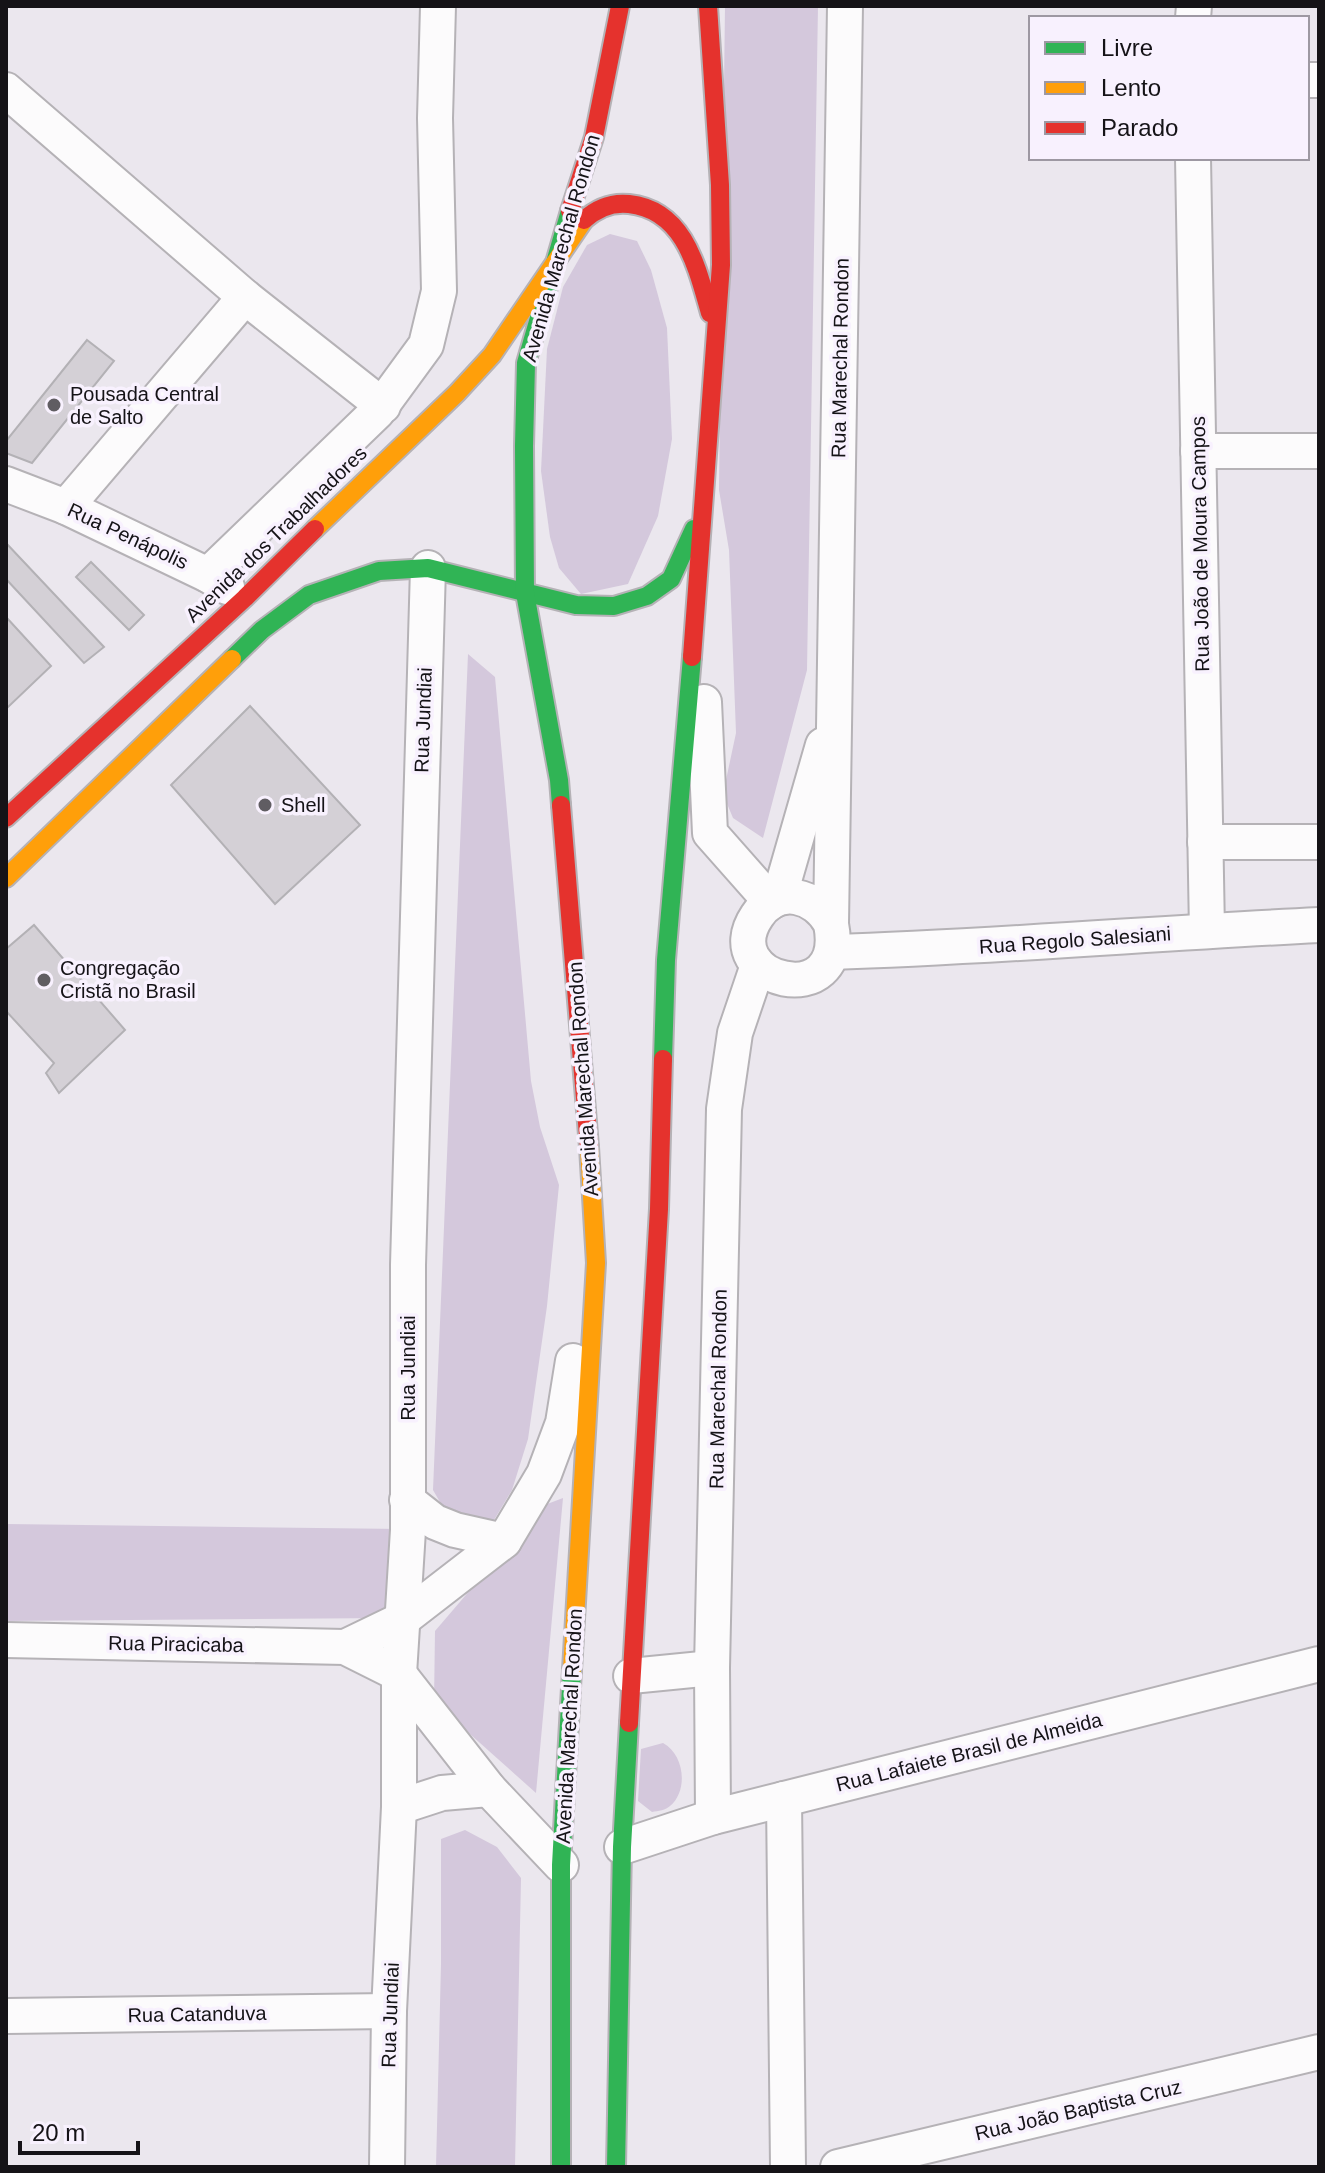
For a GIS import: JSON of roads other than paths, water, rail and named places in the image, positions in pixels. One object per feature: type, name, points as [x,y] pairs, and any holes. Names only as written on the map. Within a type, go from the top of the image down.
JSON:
[{"type":"main road","name":"Avenida Marechal Rondon","points":[[561,2167],[561,1865],[596,1263],[587,1106],[559,780],[525,593],[526,363],[553,262],[594,137],[620,6]]},
{"type":"main road","points":[[616,2167],[622,1847],[659,1209],[666,960],[705,504],[721,265],[720,185],[708,6]]},
{"type":"main road","points":[[553,262],[585,218],[607,203],[654,208],[670,218],[688,249],[717,335]]},
{"type":"main road","name":"Avenida dos Trabalhadores","points":[[6,818],[245,598],[386,458],[457,393],[492,355],[553,262]]},
{"type":"main road","points":[[6,878],[262,630],[309,595],[379,571],[428,568],[576,605],[614,606],[647,596],[671,579],[705,504]]},
{"type":"street","points":[[208,575],[383,406],[426,345],[439,291],[435,118],[438,6]]},
{"type":"street","name":"Rua Marechal Rondon","points":[[832,938],[845,6]]},
{"type":"street","points":[[6,90],[245,297],[383,406]]},
{"type":"street","name":"Rua João de Moura Campos","points":[[1193,160],[1207,931]]},
{"type":"street","points":[[66,507],[245,297]]},
{"type":"street","points":[[1198,451],[1319,451]]},
{"type":"street","name":"Rua Penápolis","points":[[6,484],[66,507],[208,575],[245,598]]},
{"type":"street","name":"Rua Jundiai","points":[[387,2167],[389,2011],[399,1807],[399,1674],[407,1500],[408,1265],[428,568]]},
{"type":"street","points":[[694,633],[705,711],[710,833],[775,900]]},
{"type":"street","points":[[775,900],[834,710]]},
{"type":"street","points":[[1205,842],[1319,842]]},
{"type":"street","points":[[792,896],[816,904],[832,938],[824,966],[813,976],[798,981],[770,975],[758,965],[750,938],[752,924],[760,911],[775,900],[792,896]]},
{"type":"street","name":"Rua Regolo Salesiani","points":[[832,938],[1117,939],[1319,925]]},
{"type":"street","name":"Rua Marechal Rondon","points":[[713,1817],[712,1668],[724,1109],[735,1033],[758,965]]},
{"type":"street","points":[[407,1500],[435,1522],[455,1530],[504,1541],[544,1474],[563,1423],[573,1361],[596,1263]]},
{"type":"street","name":"Rua Piracicaba","points":[[345,1647],[403,1619],[504,1541]]},
{"type":"street","name":"Rua Piracicaba","points":[[6,1640],[345,1647],[399,1674]]},
{"type":"street","name":"Rua Lafaiete Brasil de Almeida","points":[[622,1847],[713,1817],[1319,1664]]},
{"type":"street","points":[[631,1676],[712,1668]]},
{"type":"street","points":[[399,1674],[489,1789],[561,1865]]},
{"type":"street","points":[[399,1807],[442,1793],[489,1789]]},
{"type":"street","points":[[784,1799],[788,2167]]},
{"type":"street","name":"Rua Catanduva","points":[[6,2016],[389,2011]]},
{"type":"street","name":"Rua João Baptista Cruz","points":[[838,2167],[1319,2052]]},
{"type":"place","name":"Pousada Central de Salto","points":[[54,405]]},
{"type":"place","name":"Shell","points":[[265,805]]},
{"type":"place","name":"Congregação Cristã no Brasil","points":[[44,980]]}]
